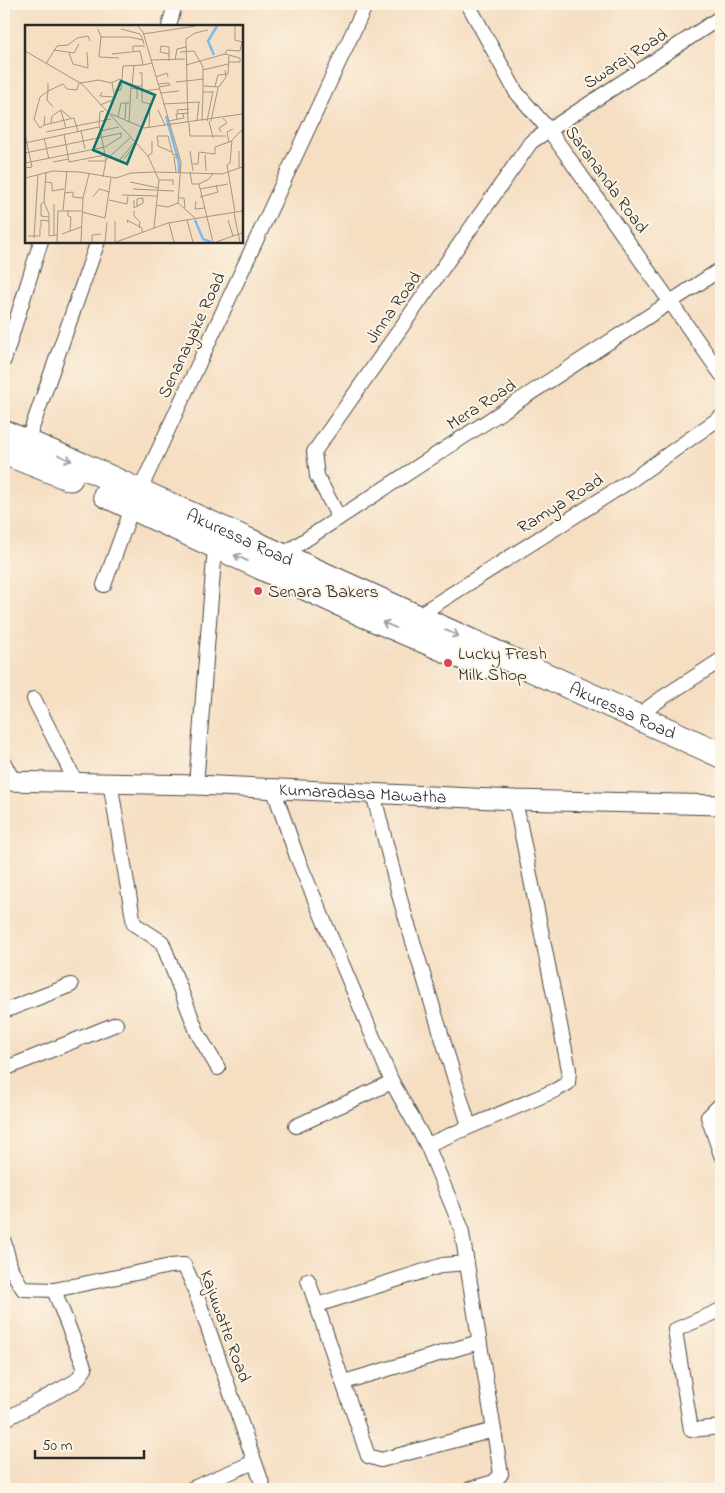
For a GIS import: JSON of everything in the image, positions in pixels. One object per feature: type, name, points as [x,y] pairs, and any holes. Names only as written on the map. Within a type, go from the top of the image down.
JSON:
[{"type":"highway","name":"Akuressa Road","points":[[4,433],[27,442],[136,500],[215,547],[284,568],[417,616],[721,754]]},
{"type":"highway","name":"Akuressa Road","points":[[4,452],[76,481],[136,500],[721,773]]},
{"type":"main road","name":"Kumaradasa Mawatha","points":[[8,781],[110,782],[515,800],[721,805]]},
{"type":"street","points":[[168,25],[175,4]]},
{"type":"street","name":"Senanayake Road","points":[[104,585],[136,500],[366,4]]},
{"type":"street","name":"Sarananda Road","points":[[468,4],[516,92],[549,130],[721,374]]},
{"type":"street","name":"Swaraj Road","points":[[549,130],[721,17]]},
{"type":"street","name":"Jinna Road","points":[[339,518],[317,476],[314,452],[531,142],[549,130]]},
{"type":"street","points":[[4,360],[41,242]]},
{"type":"street","points":[[27,442],[98,242]]},
{"type":"street","name":"Mera Road","points":[[284,568],[309,537],[672,302],[721,268]]},
{"type":"street","name":"Ramya Road","points":[[417,616],[633,479],[721,417]]},
{"type":"street","points":[[284,568],[309,537]]},
{"type":"street","points":[[196,785],[215,547]]},
{"type":"street","points":[[636,717],[721,660]]},
{"type":"street","points":[[34,698],[76,782]]},
{"type":"street","points":[[4,763],[8,781]]},
{"type":"street","points":[[110,782],[134,924],[162,942],[198,1034],[218,1068]]},
{"type":"street","points":[[273,788],[296,857],[392,1082],[427,1145],[461,1227],[500,1474],[495,1486],[470,1489]]},
{"type":"street","points":[[372,793],[401,902],[469,1126]]},
{"type":"street","points":[[427,1145],[556,1090],[568,1083],[569,1070],[515,800]]},
{"type":"street","points":[[4,1011],[71,985]]},
{"type":"street","points":[[4,1069],[116,1024]]},
{"type":"street","points":[[296,1126],[392,1082]]},
{"type":"street","points":[[721,1104],[708,1117],[721,1155]]},
{"type":"street","name":"Kajuwatte Road","points":[[4,1242],[11,1269],[23,1289],[54,1290],[170,1266],[184,1265],[192,1282],[264,1489]]},
{"type":"street","points":[[317,1305],[444,1265],[467,1263]]},
{"type":"street","points":[[308,1280],[368,1456],[381,1460],[494,1430]]},
{"type":"street","points":[[4,1420],[76,1381],[85,1369],[54,1290]]},
{"type":"street","points":[[721,1310],[675,1330],[691,1430],[721,1427]]},
{"type":"street","points":[[344,1382],[479,1342]]},
{"type":"street","points":[[191,1489],[254,1462]]},
{"type":"place","name":"Senara Bakers","points":[[258,591]]},
{"type":"place","name":"Lucky Fresh Milk Shop","points":[[448,663]]}]
